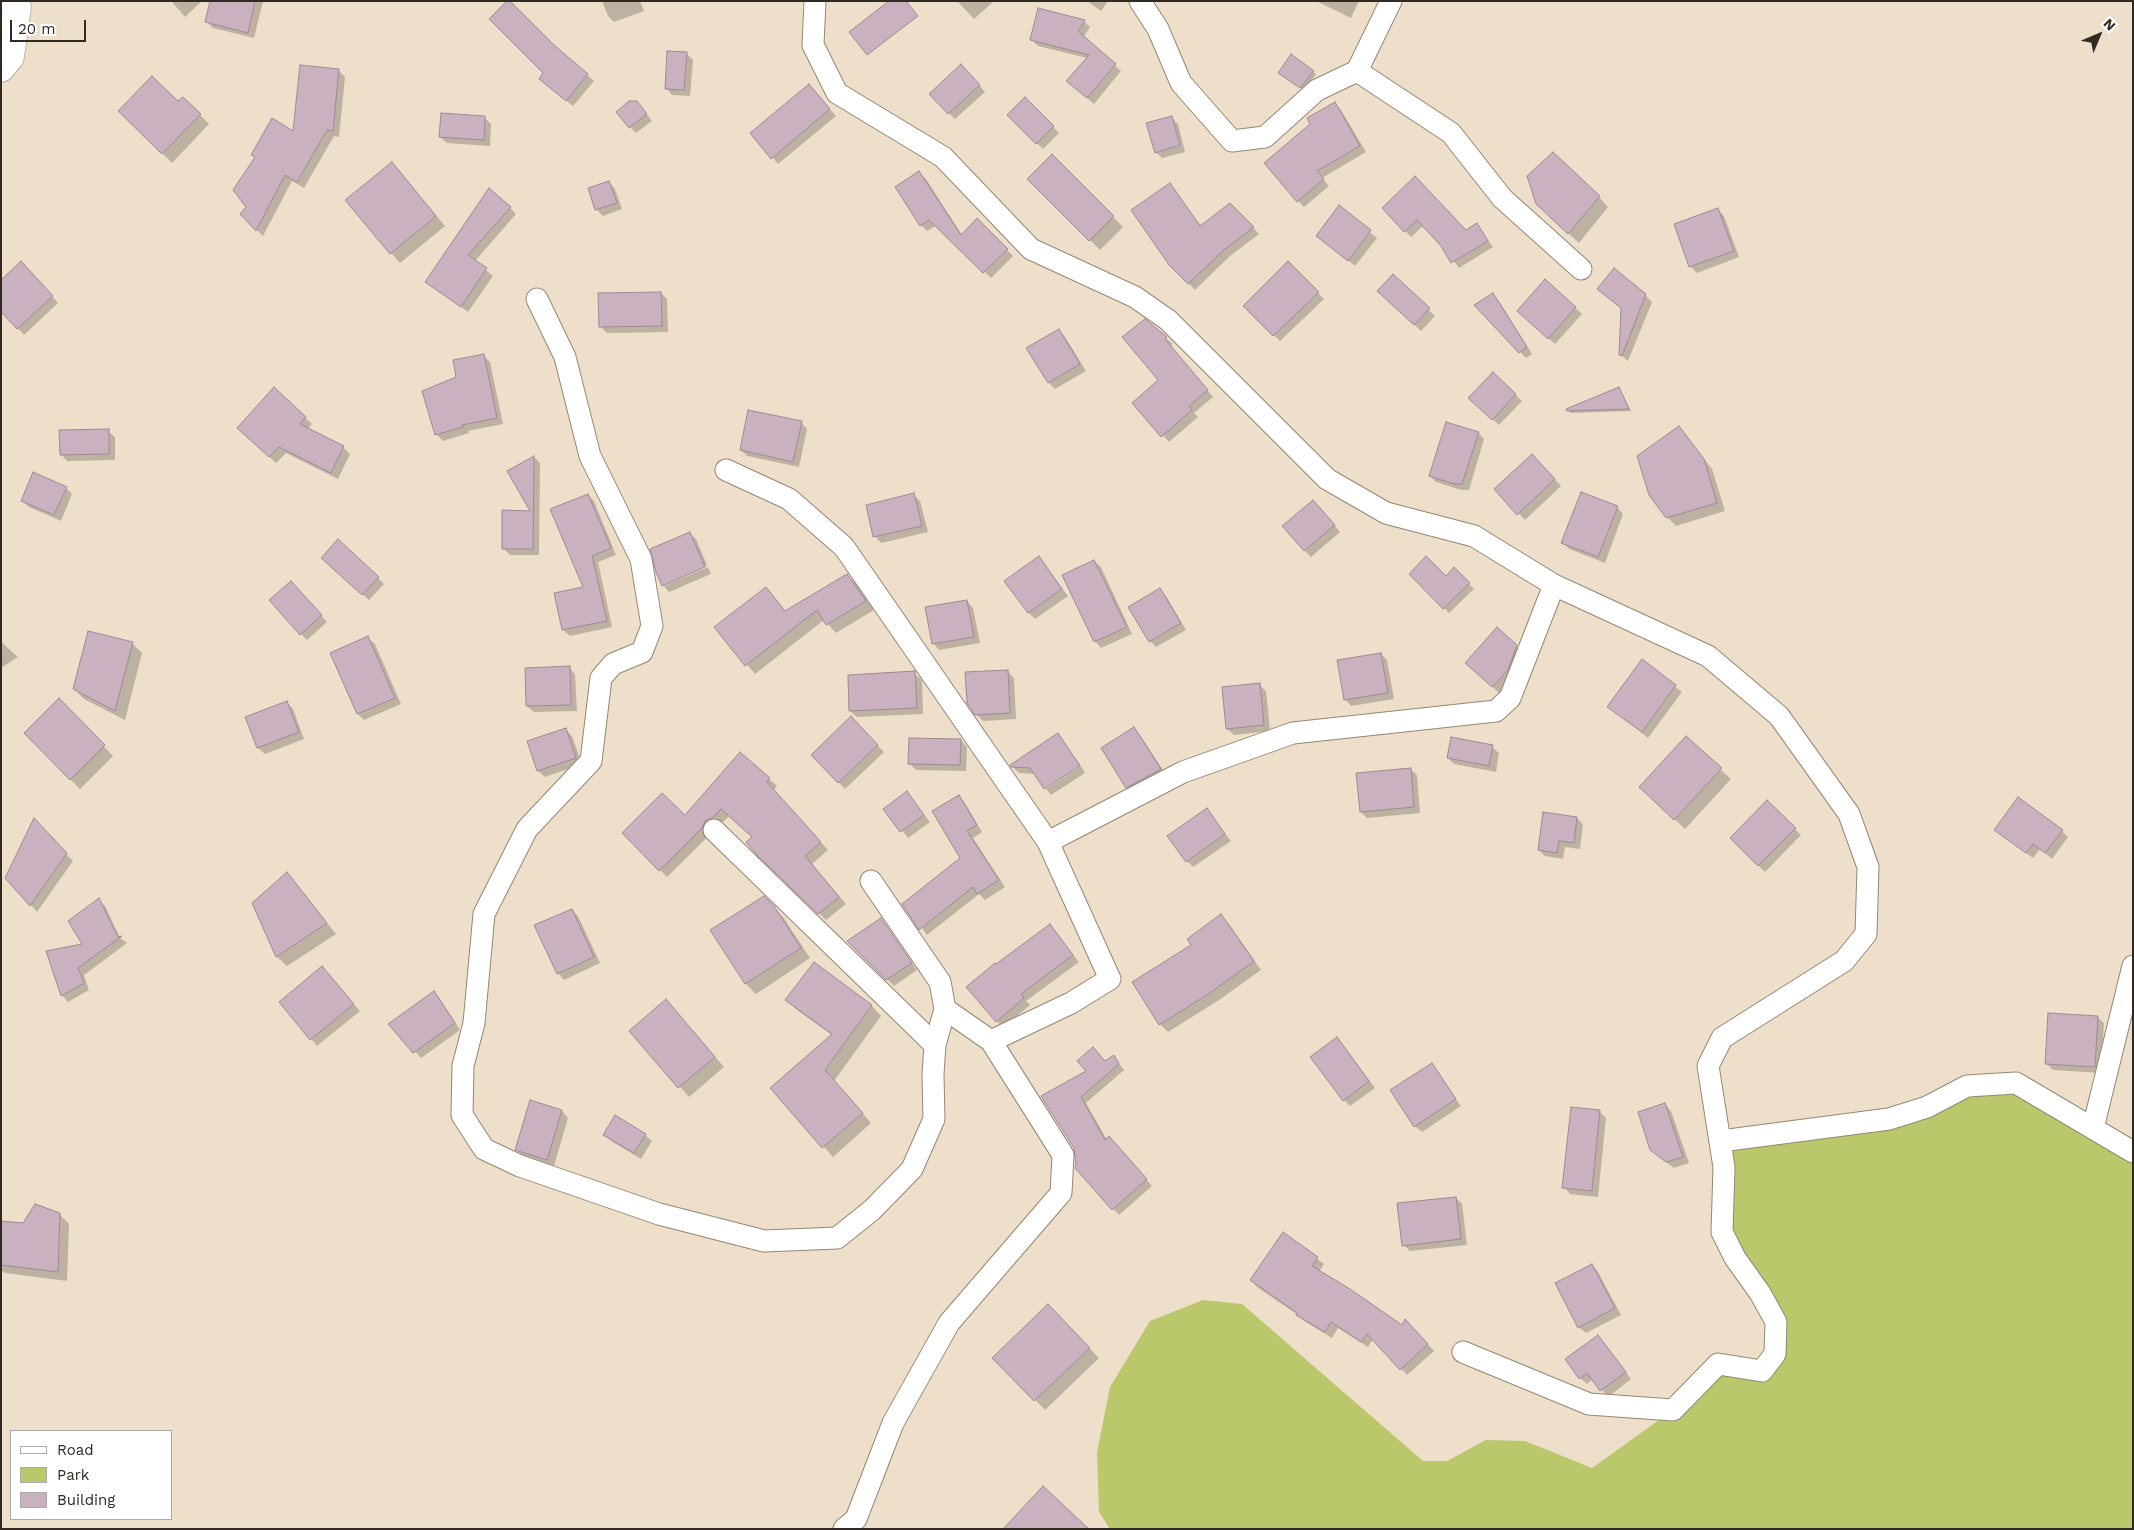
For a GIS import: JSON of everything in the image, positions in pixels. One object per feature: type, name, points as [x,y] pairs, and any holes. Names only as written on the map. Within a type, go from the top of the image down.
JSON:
[{"type":"main road","points":[[1,68],[10,56],[17,7],[13,1]]},
{"type":"street","points":[[815,1],[813,45],[837,93],[943,156],[1031,249],[1135,297],[1168,320],[1327,479],[1386,513],[1474,536],[1554,585],[1708,656],[1779,716],[1849,814],[1868,867],[1866,934],[1844,962],[1722,1038],[1708,1066],[1724,1167],[1722,1232],[1735,1258],[1760,1293],[1776,1322],[1775,1354],[1762,1371],[1718,1364],[1673,1410],[1589,1404],[1463,1352]]},
{"type":"street","points":[[1140,1],[1158,29],[1181,83],[1232,141],[1264,136],[1316,90],[1357,71],[1391,1]]},
{"type":"street","points":[[1357,71],[1451,133],[1502,198],[1581,268]]},
{"type":"street","points":[[537,299],[566,357],[590,456],[641,558],[652,626],[642,652],[613,664],[601,678],[591,762],[527,829],[484,914],[474,1023],[463,1066],[462,1115],[484,1150],[520,1166],[659,1214],[764,1241],[837,1238],[872,1210],[912,1170],[934,1119],[933,1074],[935,1045],[946,1009],[940,982],[871,881]]},
{"type":"street","points":[[726,470],[789,499],[844,547],[1048,842],[1110,979],[1071,1003],[992,1041]]},
{"type":"street","points":[[1048,842],[1183,772],[1293,733],[1496,711],[1510,698],[1554,585]]},
{"type":"street","points":[[714,830],[935,1045]]},
{"type":"street","points":[[2093,1128],[2133,966]]},
{"type":"street","points":[[844,1529],[856,1519],[893,1423],[950,1323],[1061,1193],[1063,1155],[992,1041],[946,1009]]},
{"type":"street","points":[[1721,1141],[1889,1119],[1926,1107],[1967,1086],[2016,1083],[2133,1152]]},
{"type":"green space","points":[[2016,1083],[2133,1152],[2133,1529],[1110,1529],[1099,1512],[1097,1452],[1110,1387],[1150,1321],[1203,1300],[1242,1304],[1423,1461],[1447,1461],[1486,1440],[1525,1441],[1592,1468],[1673,1410],[1718,1364],[1762,1371],[1776,1321],[1735,1258],[1721,1141],[1820,1129]]},
{"type":"building","points":[[210,1],[255,1],[248,33],[205,22]]},
{"type":"building","points":[[507,1],[510,1],[554,45],[588,74],[566,101],[539,79],[543,73],[489,19]]},
{"type":"building","points":[[889,1],[906,1],[918,16],[867,55],[849,32]]},
{"type":"building","points":[[1038,8],[1085,20],[1078,31],[1116,64],[1087,98],[1066,81],[1089,55],[1030,40]]},
{"type":"building","points":[[667,51],[687,52],[684,90],[665,89]]},
{"type":"building","points":[[1291,54],[1314,71],[1300,88],[1278,73]]},
{"type":"building","points":[[961,64],[980,85],[948,114],[929,94]]},
{"type":"building","points":[[300,65],[339,69],[333,131],[327,130],[297,182],[285,175],[256,231],[240,214],[246,207],[233,190],[255,157],[251,155],[272,118],[293,131]]},
{"type":"building","points":[[152,76],[178,101],[183,97],[201,114],[162,154],[118,111]]},
{"type":"building","points":[[809,84],[830,109],[771,159],[750,133]]},
{"type":"building","points":[[1025,97],[1054,126],[1036,144],[1007,115]]},
{"type":"building","points":[[629,101],[637,101],[647,114],[629,128],[616,112]]},
{"type":"building","points":[[1335,102],[1360,146],[1317,171],[1324,179],[1297,202],[1264,163],[1310,124],[1307,118]]},
{"type":"building","points":[[441,113],[485,116],[484,140],[439,137]]},
{"type":"building","points":[[1172,116],[1180,145],[1155,153],[1146,123]]},
{"type":"building","points":[[1553,152],[1600,196],[1568,234],[1536,204],[1527,176]]},
{"type":"building","points":[[1052,154],[1114,216],[1089,241],[1027,179]]},
{"type":"building","points":[[392,162],[436,216],[390,254],[345,200]]},
{"type":"building","points":[[919,171],[961,235],[977,218],[1008,249],[983,273],[929,220],[920,226],[895,187]]},
{"type":"building","points":[[1415,176],[1466,230],[1477,223],[1488,241],[1451,263],[1441,246],[1417,220],[1404,232],[1382,208]]},
{"type":"building","points":[[609,181],[617,203],[595,210],[588,188]]},
{"type":"building","points":[[1170,183],[1200,226],[1230,203],[1254,227],[1224,250],[1188,284],[1169,265],[1131,210]]},
{"type":"building","points":[[489,188],[511,207],[468,255],[487,268],[461,307],[425,282]]},
{"type":"building","points":[[1339,205],[1371,230],[1348,261],[1316,236]]},
{"type":"building","points":[[1718,208],[1734,251],[1689,267],[1674,224]]},
{"type":"building","points":[[21,261],[53,296],[17,329],[1,312],[1,280]]},
{"type":"building","points":[[1288,261],[1319,292],[1273,336],[1243,306]]},
{"type":"building","points":[[1614,268],[1646,294],[1622,356],[1619,355],[1621,308],[1597,289]]},
{"type":"building","points":[[1393,274],[1430,308],[1414,325],[1377,291]]},
{"type":"building","points":[[1545,279],[1576,307],[1548,339],[1517,311]]},
{"type":"building","points":[[661,292],[662,326],[599,327],[598,293]]},
{"type":"building","points":[[1493,293],[1527,347],[1519,353],[1474,305]]},
{"type":"building","points":[[1145,319],[1167,337],[1165,339],[1208,390],[1189,406],[1192,410],[1161,437],[1132,403],[1158,380],[1122,337]]},
{"type":"building","points":[[1059,329],[1080,364],[1048,383],[1026,348]]},
{"type":"building","points":[[484,354],[497,418],[462,425],[463,427],[435,435],[422,391],[456,377],[453,360]]},
{"type":"building","points":[[1493,372],[1516,394],[1492,420],[1468,398]]},
{"type":"building","points":[[274,387],[306,417],[300,424],[344,446],[331,473],[279,447],[269,457],[237,428]]},
{"type":"building","points":[[1619,387],[1629,409],[1567,411],[1566,409]]},
{"type":"building","points":[[748,410],[802,421],[793,462],[740,450]]},
{"type":"building","points":[[1446,422],[1479,432],[1462,484],[1454,484],[1429,476]]},
{"type":"building","points":[[1679,426],[1704,459],[1717,503],[1666,518],[1649,495],[1637,456]]},
{"type":"building","points":[[109,429],[109,454],[60,455],[59,430]]},
{"type":"building","points":[[1532,454],[1555,479],[1517,515],[1494,489]]},
{"type":"building","points":[[534,456],[533,549],[502,549],[502,510],[530,511],[507,471]]},
{"type":"building","points":[[33,472],[67,487],[54,515],[21,501]]},
{"type":"building","points":[[1581,492],[1618,506],[1598,557],[1561,543]]},
{"type":"building","points":[[914,493],[922,526],[873,537],[866,505]]},
{"type":"building","points":[[588,494],[611,548],[592,556],[607,621],[562,630],[554,593],[583,587],[550,509]]},
{"type":"building","points":[[1313,500],[1335,525],[1304,551],[1282,526]]},
{"type":"building","points":[[690,532],[705,567],[662,586],[650,549]]},
{"type":"building","points":[[338,539],[379,577],[362,595],[321,558]]},
{"type":"building","points":[[1039,556],[1062,589],[1028,613],[1004,581]]},
{"type":"building","points":[[1426,556],[1446,576],[1454,567],[1470,583],[1443,609],[1409,574]]},
{"type":"building","points":[[1094,560],[1127,627],[1094,642],[1062,575]]},
{"type":"building","points":[[847,574],[866,601],[826,625],[817,610],[745,666],[714,627],[766,587],[785,611]]},
{"type":"building","points":[[291,581],[322,615],[300,635],[269,600]]},
{"type":"building","points":[[1160,588],[1181,623],[1149,642],[1128,607]]},
{"type":"building","points":[[967,600],[974,637],[932,644],[925,607]]},
{"type":"building","points":[[1497,627],[1517,645],[1508,670],[1492,687],[1465,663]]},
{"type":"building","points":[[88,631],[133,642],[115,711],[73,689]]},
{"type":"building","points":[[368,636],[395,698],[357,714],[330,653]]},
{"type":"building","points":[[1381,653],[1388,693],[1344,700],[1337,660]]},
{"type":"building","points":[[1642,659],[1676,685],[1642,732],[1607,707]]},
{"type":"building","points":[[570,666],[571,705],[526,706],[525,668]]},
{"type":"building","points":[[1008,670],[1010,713],[975,715],[967,703],[965,672]]},
{"type":"building","points":[[915,671],[917,708],[849,711],[848,675]]},
{"type":"building","points":[[1260,683],[1264,725],[1226,729],[1222,687]]},
{"type":"building","points":[[59,698],[105,745],[70,780],[24,733]]},
{"type":"building","points":[[287,701],[299,732],[257,748],[245,717]]},
{"type":"building","points":[[851,716],[878,745],[838,783],[811,755]]},
{"type":"building","points":[[1134,727],[1161,769],[1126,788],[1101,748]]},
{"type":"building","points":[[566,728],[576,758],[537,771],[527,741]]},
{"type":"building","points":[[1058,733],[1080,766],[1044,789],[1030,768],[1011,767],[1010,765]]},
{"type":"building","points":[[1686,736],[1722,768],[1674,820],[1639,787]]},
{"type":"building","points":[[1451,737],[1493,745],[1489,766],[1447,758]]},
{"type":"building","points":[[909,738],[961,739],[960,765],[908,764]]},
{"type":"building","points":[[740,752],[770,778],[767,782],[821,842],[805,856],[839,897],[818,914],[756,854],[746,842],[752,837],[721,809],[712,818],[705,821],[702,828],[659,871],[622,833],[662,793],[685,815]]},
{"type":"building","points":[[1411,768],[1414,807],[1360,812],[1356,773]]},
{"type":"building","points":[[907,791],[924,815],[900,832],[883,809]]},
{"type":"building","points":[[959,795],[977,825],[967,831],[999,880],[977,894],[973,887],[919,930],[902,904],[960,858],[932,811]]},
{"type":"building","points":[[2018,797],[2063,830],[2045,853],[2033,844],[2026,853],[1994,830]]},
{"type":"building","points":[[1767,800],[1796,828],[1758,866],[1730,838]]},
{"type":"building","points":[[1207,808],[1225,834],[1186,862],[1167,836]]},
{"type":"building","points":[[1543,812],[1577,817],[1574,843],[1559,841],[1557,853],[1538,850]]},
{"type":"building","points":[[34,818],[67,853],[30,906],[5,878]]},
{"type":"building","points":[[287,872],[327,923],[276,957],[252,903]]},
{"type":"building","points":[[764,896],[774,906],[801,948],[745,984],[710,930]]},
{"type":"building","points":[[99,898],[118,937],[122,936],[78,968],[84,983],[61,996],[46,951],[82,944],[68,921]]},
{"type":"building","points":[[572,909],[594,957],[557,974],[534,925]]},
{"type":"building","points":[[1221,914],[1254,961],[1210,993],[1159,1025],[1132,982],[1191,945],[1187,939]]},
{"type":"building","points":[[881,918],[912,963],[886,980],[847,941]]},
{"type":"building","points":[[1050,924],[1073,955],[1021,994],[1024,998],[996,1022],[966,987],[995,963]]},
{"type":"building","points":[[814,962],[872,1005],[825,1070],[863,1113],[822,1148],[770,1088],[832,1034],[785,1000]]},
{"type":"building","points":[[322,966],[354,1004],[310,1040],[279,1002]]},
{"type":"building","points":[[434,991],[455,1023],[413,1053],[388,1024]]},
{"type":"building","points":[[666,999],[715,1057],[678,1088],[629,1031]]},
{"type":"building","points":[[2048,1013],[2098,1016],[2095,1067],[2045,1064]]},
{"type":"building","points":[[1337,1037],[1369,1081],[1343,1101],[1310,1057]]},
{"type":"building","points":[[1093,1047],[1105,1061],[1114,1055],[1119,1064],[1081,1097],[1105,1140],[1109,1136],[1147,1179],[1112,1210],[1075,1168],[1074,1148],[1041,1096],[1086,1071],[1077,1061]]},
{"type":"building","points":[[1432,1063],[1456,1099],[1414,1127],[1390,1090]]},
{"type":"building","points":[[530,1100],[562,1110],[547,1160],[515,1150]]},
{"type":"building","points":[[1665,1103],[1683,1157],[1666,1162],[1650,1150],[1638,1112]]},
{"type":"building","points":[[1571,1107],[1600,1110],[1592,1191],[1562,1188]]},
{"type":"building","points":[[615,1115],[646,1134],[634,1153],[603,1135]]},
{"type":"building","points":[[1456,1197],[1461,1239],[1402,1246],[1397,1203]]},
{"type":"building","points":[[35,1204],[60,1213],[58,1272],[1,1265],[1,1221],[23,1223]]},
{"type":"building","points":[[1283,1232],[1318,1257],[1312,1266],[1350,1289],[1402,1325],[1405,1319],[1428,1344],[1400,1370],[1367,1334],[1361,1342],[1331,1322],[1325,1332],[1296,1315],[1297,1313],[1250,1280]]},
{"type":"building","points":[[1592,1264],[1615,1308],[1578,1328],[1555,1283]]},
{"type":"building","points":[[1048,1304],[1090,1348],[1034,1401],[992,1358]]},
{"type":"building","points":[[1598,1335],[1626,1372],[1600,1391],[1587,1373],[1579,1379],[1565,1359]]},
{"type":"building","points":[[1043,1486],[1089,1529],[1003,1529]]}]
